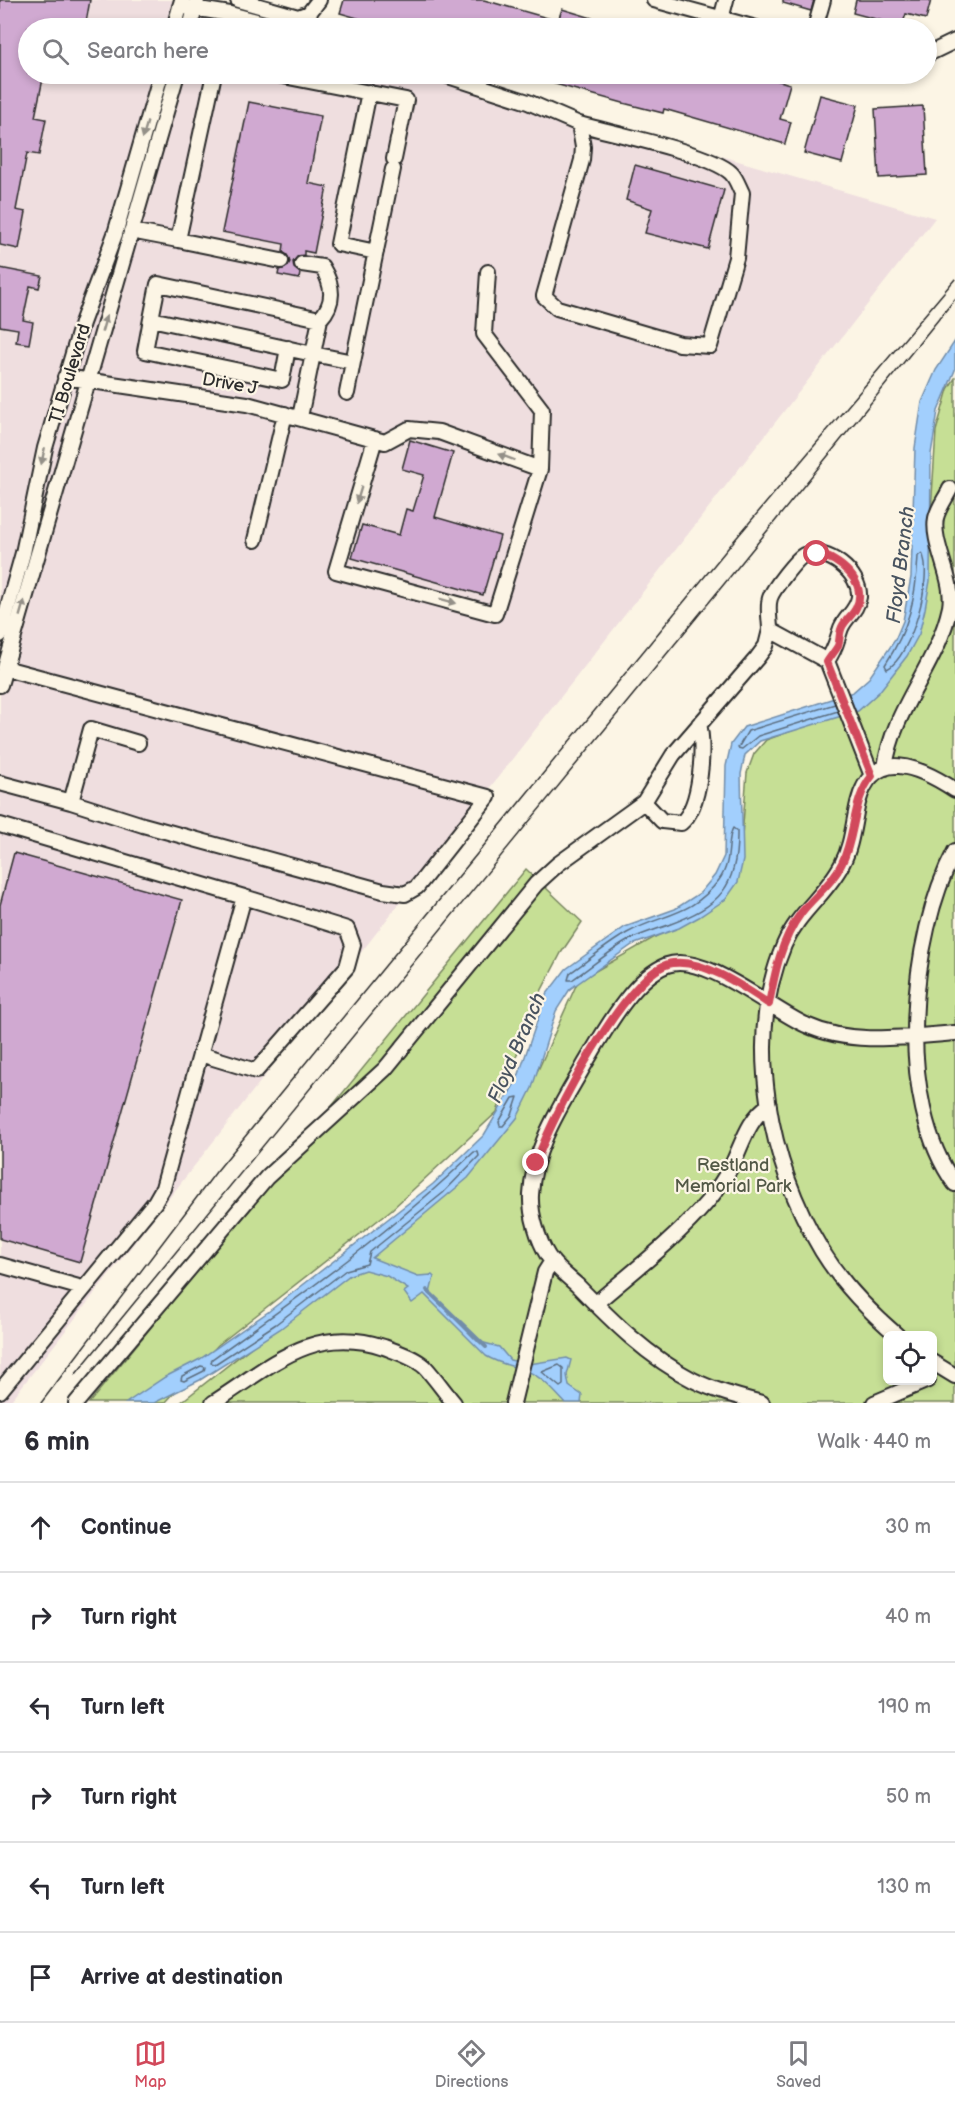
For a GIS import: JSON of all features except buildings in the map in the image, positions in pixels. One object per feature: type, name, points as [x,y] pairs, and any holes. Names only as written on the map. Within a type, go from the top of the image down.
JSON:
[{"type":"street","points":[[238,0],[297,17],[309,13],[319,0]]},
{"type":"street","points":[[654,0],[717,18]]},
{"type":"street","points":[[721,18],[726,0]]},
{"type":"street","points":[[818,18],[823,0]]},
{"type":"street","points":[[177,18],[181,3],[245,18]]},
{"type":"street","points":[[937,50],[955,42]]},
{"type":"street","name":"TI Boulevard","points":[[0,635],[24,553],[45,448],[65,377],[81,323],[115,234],[158,84]]},
{"type":"street","name":"TI Boulevard","points":[[0,685],[174,84]]},
{"type":"street","points":[[178,240],[212,84]]},
{"type":"street","points":[[326,84],[406,100],[347,393]]},
{"type":"street","points":[[473,84],[528,102],[579,124],[699,157],[731,173],[742,193],[736,258],[710,346],[680,344],[557,308],[544,296],[582,160],[583,147],[579,124]]},
{"type":"street","points":[[369,92],[338,244],[376,252]]},
{"type":"street","points":[[131,231],[281,261]]},
{"type":"street","points":[[300,417],[320,319],[329,309],[332,284],[322,267],[302,264]]},
{"type":"street","points":[[488,272],[484,334],[542,411],[540,469],[495,614],[336,571],[380,440],[410,429],[439,432],[540,469]]},
{"type":"street","points":[[288,348],[282,380],[145,351],[158,284],[320,319]]},
{"type":"street","points":[[152,319],[353,362]]},
{"type":"street","name":"Drive J","points":[[65,377],[247,404],[380,440]]},
{"type":"street","points":[[255,540],[285,414]]},
{"type":"street","points":[[885,768],[894,727],[931,662],[951,605],[945,559],[937,542],[936,529],[936,517],[950,489]]},
{"type":"street","points":[[76,1403],[267,1177],[385,1069],[536,884],[558,864],[644,802],[673,755],[724,699],[766,646],[770,630],[770,598],[794,563],[804,555],[828,556],[855,579],[859,594],[857,607],[842,628],[838,646],[827,662]]},
{"type":"street","points":[[770,630],[827,662],[872,776]]},
{"type":"street","points":[[0,783],[383,891],[405,894],[417,887],[488,797],[5,668]]},
{"type":"street","points":[[644,802],[662,821],[681,823],[689,817],[699,775],[702,738],[699,724]]},
{"type":"street","points":[[71,802],[91,729],[138,743]]},
{"type":"street","points":[[894,1331],[834,1269],[821,1250],[784,1168],[769,1105],[765,1064],[769,1004],[783,947],[802,912],[842,865],[848,850],[858,802],[872,776],[885,768],[900,765],[918,769],[955,790]]},
{"type":"street","points":[[0,825],[347,929],[353,945],[347,967],[256,1071],[200,1054]]},
{"type":"street","points":[[955,851],[924,940],[918,986],[916,1036],[917,1072],[923,1113],[935,1149],[955,1184]]},
{"type":"street","points":[[0,1391],[82,1288],[155,1202],[163,1188],[244,897]]},
{"type":"street","points":[[762,1403],[710,1387],[672,1368],[644,1348],[552,1261],[545,1249],[532,1211],[531,1195],[536,1163],[555,1117],[604,1030],[617,1012],[650,976],[674,963],[692,965],[716,973],[805,1025],[842,1036],[916,1036],[955,1033]]},
{"type":"street","points":[[595,1304],[668,1242],[708,1201],[732,1166],[752,1120],[769,1105]]},
{"type":"street","points":[[513,1403],[545,1272],[552,1261]]},
{"type":"street","points":[[0,1265],[82,1288]]},
{"type":"street","points":[[213,1403],[300,1349],[318,1341],[342,1338],[375,1344],[418,1362],[454,1403]]},
{"type":"street","points":[[937,1364],[952,1371]]},
{"type":"street","points":[[937,1377],[952,1371]]},
{"type":"street","points":[[873,1403],[916,1385]]},
{"type":"shaded area","points":[[0,0],[184,0],[248,18],[18,18],[18,84],[472,84],[935,218],[9,1403],[0,1403]]},
{"type":"green space","name":"Restland Memorial Park","points":[[955,378],[955,1403],[180,1403],[455,1187],[500,1135],[539,1068],[578,981],[713,904],[739,875],[747,773],[754,754],[766,740],[864,705],[926,594],[936,431],[948,389]]},
{"type":"green space","points":[[526,869],[582,922],[561,953],[535,1003],[497,1112],[391,1210],[218,1345],[165,1403],[89,1403]]},
{"type":"water","points":[[955,341],[955,370],[938,411],[931,454],[930,581],[919,634],[907,656],[879,692],[858,711],[760,741],[745,755],[741,774],[743,860],[738,882],[726,899],[679,928],[632,945],[570,989],[556,1011],[532,1088],[517,1118],[468,1178],[372,1258],[418,1276],[432,1275],[434,1277],[430,1293],[477,1341],[499,1347],[510,1360],[529,1364],[567,1358],[571,1360],[567,1375],[569,1386],[582,1395],[581,1403],[565,1403],[538,1377],[486,1356],[424,1294],[412,1303],[404,1292],[408,1289],[387,1276],[365,1270],[350,1275],[280,1329],[200,1380],[154,1403],[126,1403],[165,1377],[200,1359],[268,1312],[433,1184],[484,1135],[517,1080],[546,995],[566,969],[625,927],[675,909],[700,893],[715,875],[724,856],[726,766],[731,744],[744,727],[853,692],[869,678],[895,640],[903,621],[911,577],[915,448],[922,402],[936,370]]},
{"type":"waterway","points":[[427,1290],[486,1347]]},
{"type":"tram line","points":[[41,1403],[216,1172],[733,542],[955,279]]},
{"type":"tram line","points":[[75,1375],[955,299]]},
{"type":"route","points":[[536,1163],[555,1117],[604,1030],[642,984],[658,969],[666,965],[681,963],[716,973],[769,1004],[777,966],[792,927],[842,865],[848,850],[858,802],[872,776],[827,662],[838,646],[842,628],[857,607],[859,594],[855,579],[846,569],[828,556],[817,554]]},
{"type":"water label","name":"Floyd Branch","points":[[901,565]]},
{"type":"water label","name":"Floyd Branch","points":[[517,1048]]}]
